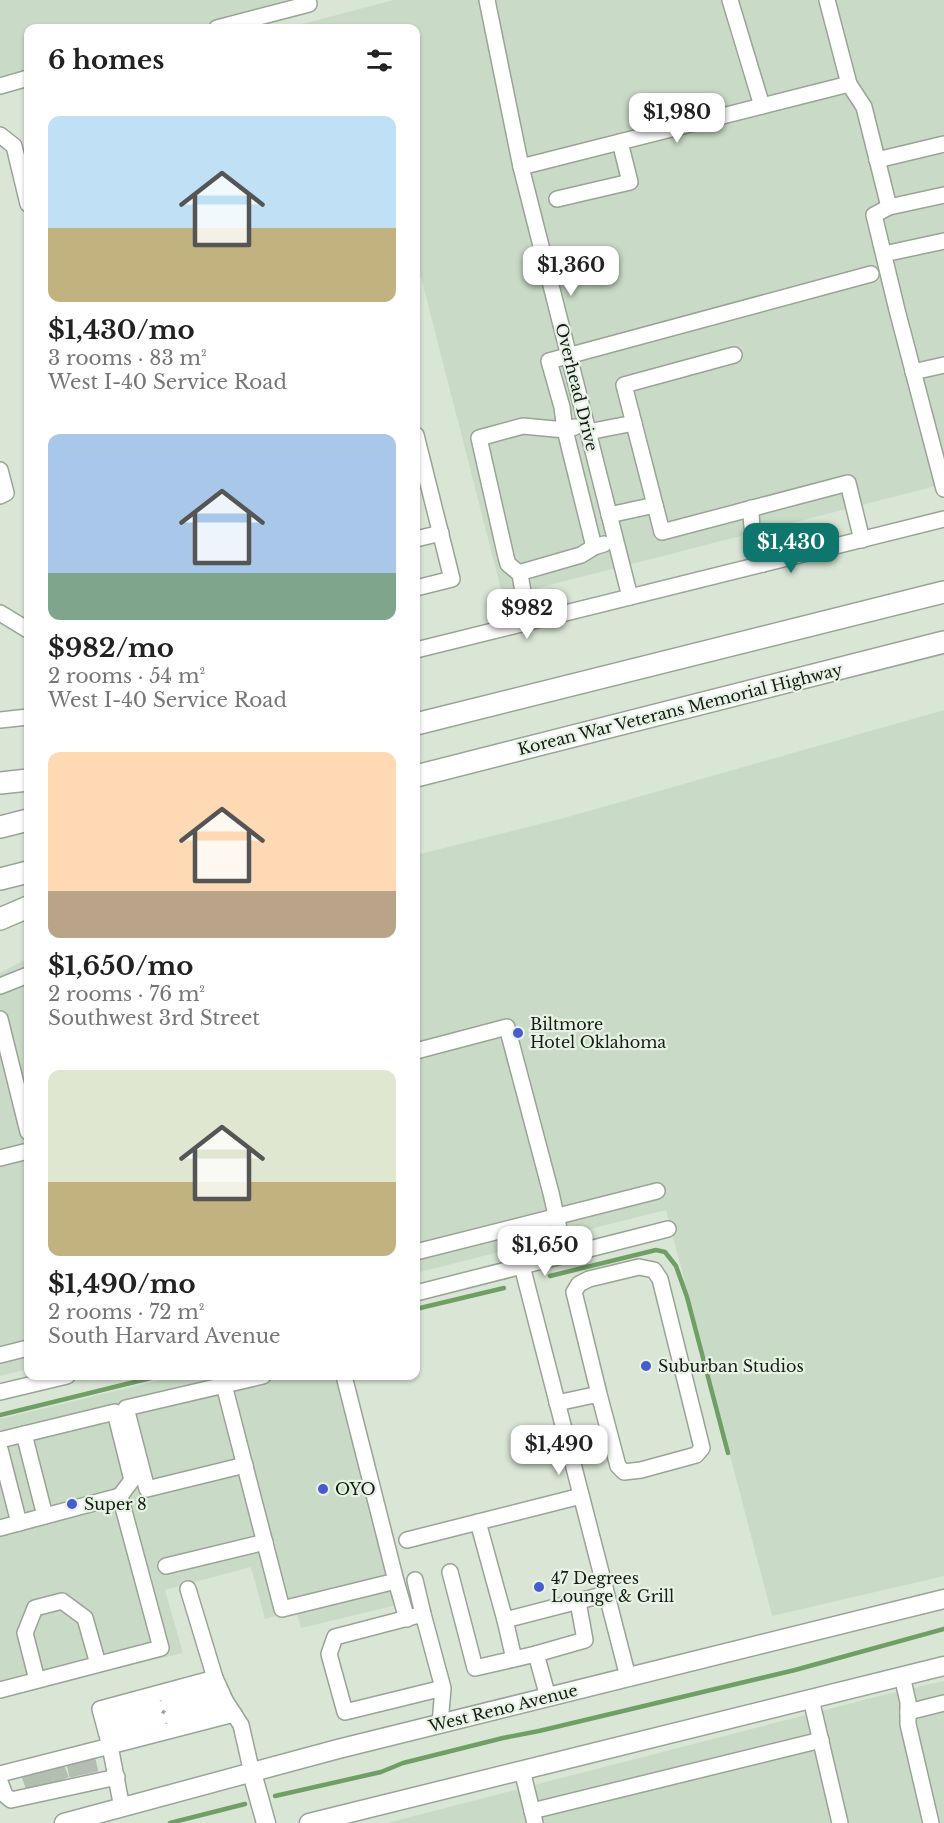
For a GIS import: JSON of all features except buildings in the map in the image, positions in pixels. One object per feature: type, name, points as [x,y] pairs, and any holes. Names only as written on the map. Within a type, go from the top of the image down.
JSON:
[{"type":"highway","points":[[420,723],[944,592]]},
{"type":"highway","name":"Korean War Veterans Memorial Highway","points":[[420,775],[944,642]]},
{"type":"highway","points":[[0,783],[24,780]]},
{"type":"highway","points":[[0,827],[24,821]]},
{"type":"highway","points":[[0,879],[24,873]]},
{"type":"highway","points":[[0,919],[24,909]]},
{"type":"main road","name":"West Reno Avenue","points":[[64,1823],[338,1749],[944,1599]]},
{"type":"main road","points":[[309,1823],[944,1666]]},
{"type":"main road","points":[[252,1773],[266,1823]]},
{"type":"street","name":"Overhead Drive","points":[[489,0],[521,167],[630,597]]},
{"type":"street","points":[[730,0],[762,106]]},
{"type":"street","points":[[827,0],[849,84],[864,107],[889,207]]},
{"type":"street","points":[[231,24],[309,2]]},
{"type":"street","points":[[0,86],[24,79]]},
{"type":"street","points":[[521,167],[849,84]]},
{"type":"street","points":[[0,135],[14,146],[24,187]]},
{"type":"street","points":[[557,199],[630,182],[620,142]]},
{"type":"street","points":[[877,160],[944,144]]},
{"type":"street","points":[[944,195],[889,207],[874,215],[944,489]]},
{"type":"street","points":[[884,254],[944,241]]},
{"type":"street","points":[[594,547],[565,430],[562,407],[549,361],[871,274]]},
{"type":"street","points":[[734,355],[624,386],[662,531],[848,483],[862,540]]},
{"type":"street","points":[[913,372],[944,365]]},
{"type":"street","points":[[528,622],[520,574],[508,564],[479,438],[523,426],[565,430],[634,423]]},
{"type":"street","points":[[420,451],[452,579],[420,587]]},
{"type":"street","points":[[0,471],[6,493],[0,496]]},
{"type":"street","points":[[609,515],[655,505]]},
{"type":"street","points":[[751,508],[751,530],[760,558]]},
{"type":"street","points":[[420,649],[630,597],[760,558],[862,540],[944,519]]},
{"type":"street","points":[[420,538],[441,533]]},
{"type":"street","points":[[520,574],[581,555],[594,547],[616,540]]},
{"type":"street","points":[[0,613],[24,628]]},
{"type":"street","points":[[0,720],[24,717]]},
{"type":"street","points":[[0,986],[24,977]]},
{"type":"street","points":[[0,1019],[24,1116]]},
{"type":"street","points":[[420,1050],[507,1027],[565,1255]]},
{"type":"street","points":[[0,1158],[24,1152]]},
{"type":"street","points":[[420,1251],[657,1191]]},
{"type":"street","points":[[420,1292],[668,1229]]},
{"type":"street","points":[[522,1266],[628,1677]]},
{"type":"street","points":[[639,1267],[654,1270],[660,1279],[702,1448],[696,1455],[641,1470],[624,1472],[618,1466],[599,1394],[574,1292],[579,1284],[590,1278],[639,1267]]},
{"type":"street","points":[[0,1355],[24,1349]]},
{"type":"street","points":[[0,1392],[50,1380]]},
{"type":"street","points":[[235,1380],[214,1383],[126,1408],[147,1489],[246,1465]]},
{"type":"street","points":[[345,1380],[407,1619]]},
{"type":"street","points":[[214,1383],[246,1465],[282,1609],[396,1581]]},
{"type":"street","points":[[557,1403],[599,1394]]},
{"type":"street","points":[[0,1440],[115,1412],[132,1480],[120,1496],[0,1528]]},
{"type":"street","points":[[24,1434],[45,1516]]},
{"type":"street","points":[[0,1449],[19,1523]]},
{"type":"street","points":[[0,1690],[161,1648],[120,1496]]},
{"type":"street","points":[[407,1540],[581,1496]]},
{"type":"street","points":[[477,1522],[514,1659]]},
{"type":"street","points":[[166,1566],[265,1542]]},
{"type":"street","points":[[450,1572],[475,1668],[585,1640],[578,1602]]},
{"type":"street","points":[[415,1580],[443,1688],[440,1724]]},
{"type":"street","points":[[188,1589],[224,1696],[241,1725],[252,1773]]},
{"type":"street","points":[[505,1620],[606,1594]]},
{"type":"street","points":[[37,1680],[25,1633],[35,1608],[62,1601],[85,1618],[98,1665]]},
{"type":"street","points":[[423,1614],[335,1637],[329,1654],[345,1712],[443,1688]]},
{"type":"street","points":[[536,1654],[548,1697]]},
{"type":"street","points":[[902,1676],[908,1702],[908,1724],[931,1823]]},
{"type":"street","points":[[0,1782],[4,1796],[11,1800],[60,1774],[107,1734],[163,1712],[224,1696]]},
{"type":"street","points":[[107,1734],[224,1696]]},
{"type":"street","points":[[122,1808],[100,1708],[224,1696]]},
{"type":"street","points":[[811,1699],[840,1823]]},
{"type":"street","points":[[908,1712],[944,1703]]},
{"type":"street","points":[[522,1770],[533,1817],[821,1740]]},
{"type":"street","points":[[0,1774],[117,1777]]},
{"type":"shaded area","points":[[0,0],[307,0],[209,24],[24,24],[24,71],[0,77]]},
{"type":"shaded area","points":[[394,0],[944,0],[944,484],[503,597],[420,277],[420,24],[302,24]]},
{"type":"shaded area","points":[[944,710],[944,1576],[772,1616],[666,1210],[420,1272],[420,854],[564,818]]},
{"type":"shaded area","points":[[24,960],[24,1370],[0,1376],[0,973]]},
{"type":"shaded area","points":[[161,1380],[353,1380],[409,1602],[301,1628],[296,1611],[265,1619],[251,1567],[165,1590],[183,1653],[0,1696],[0,1419]]},
{"type":"shaded area","points":[[944,1681],[944,1823],[387,1823],[879,1696]]},
{"type":"waterway","points":[[550,1276],[656,1250],[665,1252],[676,1266],[687,1297],[728,1453]]},
{"type":"waterway","points":[[420,1308],[504,1288]]},
{"type":"waterway","points":[[0,1415],[143,1380]]},
{"type":"waterway","points":[[275,1796],[381,1772],[403,1763],[503,1738],[795,1670],[944,1629]]},
{"type":"waterway","points":[[170,1823],[245,1804]]},
{"type":"tunnel","points":[[88,1760],[91,1773]]},
{"type":"tunnel","points":[[74,1763],[77,1776]]},
{"type":"tunnel","points":[[57,1768],[62,1780]]},
{"type":"tunnel","points":[[43,1771],[47,1784]]},
{"type":"tunnel","points":[[29,1775],[33,1787]]},
{"type":"place","name":"Biltmore Hotel Oklahoma","points":[[518,1033]]},
{"type":"place","name":"Suburban Studios","points":[[646,1366]]},
{"type":"place","name":"OYO","points":[[323,1489]]},
{"type":"place","name":"Super 8","points":[[72,1504]]},
{"type":"place","name":"47 Degrees Lounge & Grill","points":[[539,1587]]}]
